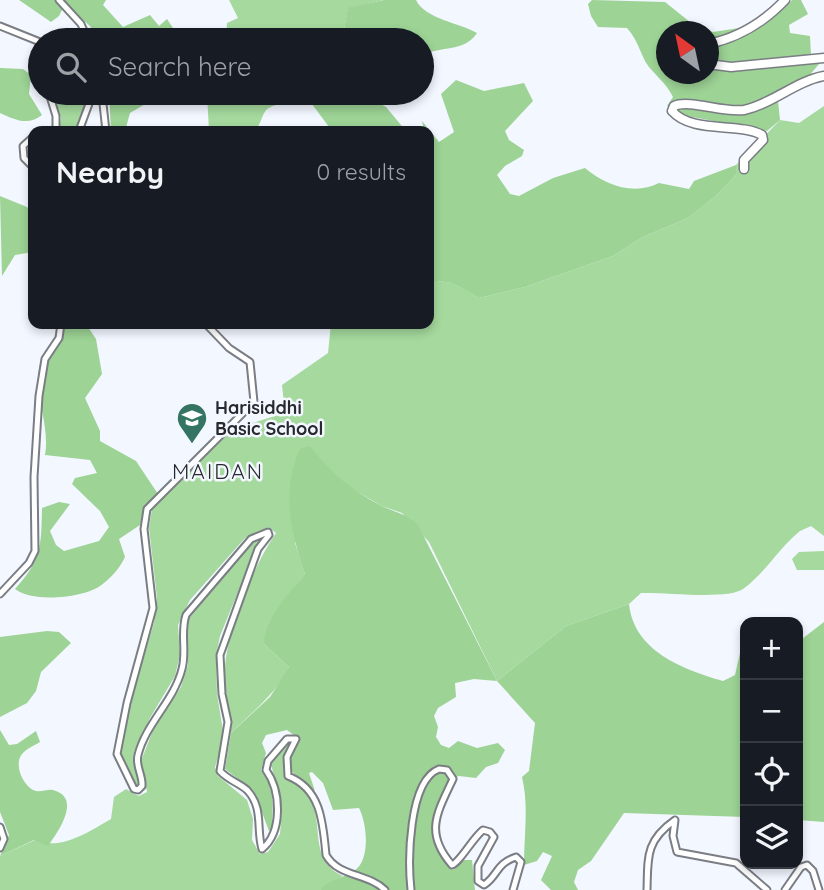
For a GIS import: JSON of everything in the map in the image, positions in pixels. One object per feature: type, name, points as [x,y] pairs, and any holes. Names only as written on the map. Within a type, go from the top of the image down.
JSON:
[{"type":"street","points":[[59,0],[83,28]]},
{"type":"street","points":[[719,41],[739,34],[770,16],[785,0]]},
{"type":"street","points":[[0,26],[28,37]]},
{"type":"street","points":[[719,65],[731,67],[824,58]]},
{"type":"street","points":[[744,169],[744,160],[763,140],[762,135],[694,123],[674,115],[674,106],[680,103],[720,111],[742,110],[824,76]]},
{"type":"street","points":[[53,105],[56,126]]},
{"type":"street","points":[[81,126],[89,105]]},
{"type":"street","points":[[103,105],[105,126]]},
{"type":"street","points":[[28,142],[23,146],[23,153],[28,160]]},
{"type":"street","points":[[0,594],[29,563],[35,551],[33,477],[39,396],[45,359],[60,338],[61,329]]},
{"type":"street","points":[[211,329],[229,348],[250,362],[254,402],[186,474],[147,509],[144,528],[153,608],[127,703],[117,754],[134,789],[138,790],[142,786],[143,778],[137,764],[142,744],[156,714],[176,685],[183,667],[182,626],[186,615],[251,539],[268,531],[270,534],[258,549],[220,655],[222,694],[228,722],[220,771],[228,781],[246,789],[256,804],[262,849],[270,842],[277,826],[273,779],[267,770],[268,761],[287,738],[296,739],[287,757],[288,776],[302,781],[317,799],[326,855],[330,863],[340,870],[373,879],[385,890]]},
{"type":"street","points":[[411,890],[408,866],[418,800],[425,778],[439,769],[447,771],[453,779],[434,823],[438,843],[446,859],[452,865],[458,863],[471,840],[483,830],[490,831],[494,838],[478,866],[478,881],[484,885],[501,863],[516,857],[521,862],[516,870],[513,890]]},
{"type":"street","points":[[647,890],[647,854],[661,831],[675,820],[673,836],[677,852],[716,857],[736,863],[767,890]]},
{"type":"street","points":[[0,827],[4,839],[0,848]]},
{"type":"street","points":[[785,890],[801,867],[807,865],[813,871],[819,890]]},
{"type":"green space","points":[[19,0],[106,0],[103,5],[123,27],[150,15],[159,26],[167,19],[173,28],[91,28],[65,4],[59,16],[51,22]]},
{"type":"green space","points":[[229,0],[383,0],[348,9],[344,28],[227,28],[227,23],[238,18]]},
{"type":"green space","points":[[384,0],[416,0],[427,12],[477,33],[459,46],[434,51],[434,28],[344,28],[348,8]]},
{"type":"green space","points":[[592,0],[665,2],[689,21],[656,21],[656,74],[643,58],[627,28],[598,27],[588,4]]},
{"type":"green space","points":[[792,0],[801,0],[808,14],[789,25],[790,33],[810,36],[811,55],[817,55],[819,64],[808,77],[811,84],[788,92],[778,101],[780,120],[767,131],[687,116],[667,106],[673,97],[665,84],[719,84],[719,31],[739,28],[745,34],[774,17]]},
{"type":"green space","points":[[0,68],[23,69],[28,73],[28,105],[36,105],[42,115],[27,121],[16,120],[0,113]]},
{"type":"green space","points":[[456,80],[484,91],[524,83],[533,101],[505,131],[509,140],[524,150],[522,156],[505,166],[497,175],[510,194],[519,196],[553,178],[585,168],[611,184],[640,189],[659,183],[689,189],[694,181],[736,165],[736,175],[716,196],[688,218],[643,237],[613,256],[525,287],[479,298],[449,282],[434,283],[434,136],[439,142],[454,132],[441,94]]},
{"type":"green space","points":[[57,105],[86,105],[77,126],[60,126],[61,118]]},
{"type":"green space","points":[[110,105],[144,105],[130,113],[126,126],[111,126]]},
{"type":"green space","points":[[208,105],[276,105],[266,110],[258,126],[209,126]]},
{"type":"green space","points":[[313,105],[382,105],[402,126],[328,126]]},
{"type":"green space","points":[[824,106],[824,536],[811,526],[800,531],[751,583],[735,592],[710,595],[641,593],[629,604],[566,626],[497,681],[429,542],[402,513],[382,506],[344,484],[329,470],[295,543],[305,574],[278,608],[264,644],[289,667],[283,677],[263,702],[231,733],[225,676],[227,653],[243,598],[276,533],[268,527],[245,538],[190,600],[178,625],[180,655],[175,676],[134,752],[133,761],[141,782],[137,786],[121,756],[121,748],[130,702],[154,623],[157,598],[149,528],[152,509],[233,429],[285,413],[282,385],[328,353],[330,329],[434,329],[434,283],[449,282],[479,298],[525,287],[613,256],[643,237],[688,218],[716,196],[736,175],[736,165],[780,120],[799,123]]},
{"type":"green space","points":[[0,196],[28,208],[28,253],[15,255],[2,276]]},
{"type":"green space","points":[[59,329],[89,329],[96,339],[102,374],[85,398],[100,431],[100,441],[136,461],[158,494],[145,505],[140,525],[119,539],[125,557],[108,580],[82,594],[45,597],[33,596],[15,589],[24,579],[38,552],[42,508],[59,502],[70,504],[50,531],[56,545],[64,551],[99,541],[109,527],[100,511],[72,484],[75,478],[97,473],[90,460],[45,455],[39,367],[45,352],[60,333]]},
{"type":"green space","points":[[310,446],[350,487],[418,525],[497,681],[474,679],[455,683],[456,697],[438,708],[434,716],[438,727],[436,737],[441,745],[449,748],[458,741],[477,748],[498,743],[505,750],[498,763],[486,767],[476,778],[459,776],[449,780],[435,815],[435,834],[443,855],[453,870],[464,860],[472,860],[475,890],[320,890],[354,871],[363,859],[366,841],[359,808],[333,810],[323,783],[312,772],[309,773],[315,791],[290,770],[291,757],[299,739],[287,730],[266,735],[262,743],[266,753],[261,770],[269,784],[272,798],[272,829],[269,831],[254,791],[225,769],[231,733],[270,697],[289,667],[264,644],[273,615],[305,574],[292,528],[290,496],[294,465],[300,449]]},
{"type":"green space","points":[[261,536],[263,538],[255,550],[220,636],[216,656],[217,694],[224,737],[215,767],[218,776],[247,800],[253,819],[252,840],[260,854],[268,852],[280,834],[282,809],[271,764],[289,741],[291,742],[283,766],[285,776],[301,787],[311,799],[322,855],[330,867],[343,876],[320,890],[0,890],[0,856],[35,840],[55,843],[74,838],[111,819],[114,797],[126,789],[139,796],[147,792],[141,761],[155,725],[181,687],[188,665],[188,620],[249,545]]},
{"type":"green space","points":[[824,551],[824,570],[797,570],[792,559],[799,552]]},
{"type":"green space","points":[[629,604],[640,634],[650,646],[692,671],[723,681],[735,675],[740,653],[740,817],[624,813],[591,861],[578,870],[574,882],[578,890],[551,890],[541,880],[552,856],[543,852],[537,861],[524,865],[526,809],[522,777],[529,771],[535,723],[497,681],[566,626]]},
{"type":"green space","points":[[824,622],[824,822],[803,820],[803,638]]},
{"type":"green space","points":[[59,632],[71,643],[41,672],[36,691],[27,703],[0,717],[0,637]]},
{"type":"green space","points":[[0,730],[9,745],[17,744],[36,731],[40,742],[22,754],[19,764],[21,776],[32,789],[53,790],[62,794],[67,808],[61,825],[48,846],[34,840],[0,856],[9,835],[0,812]]},
{"type":"place","name":"Harisiddhi Basic School","points":[[192,445]]},
{"type":"district","name":"MAIDAN","points":[[218,472]]}]
